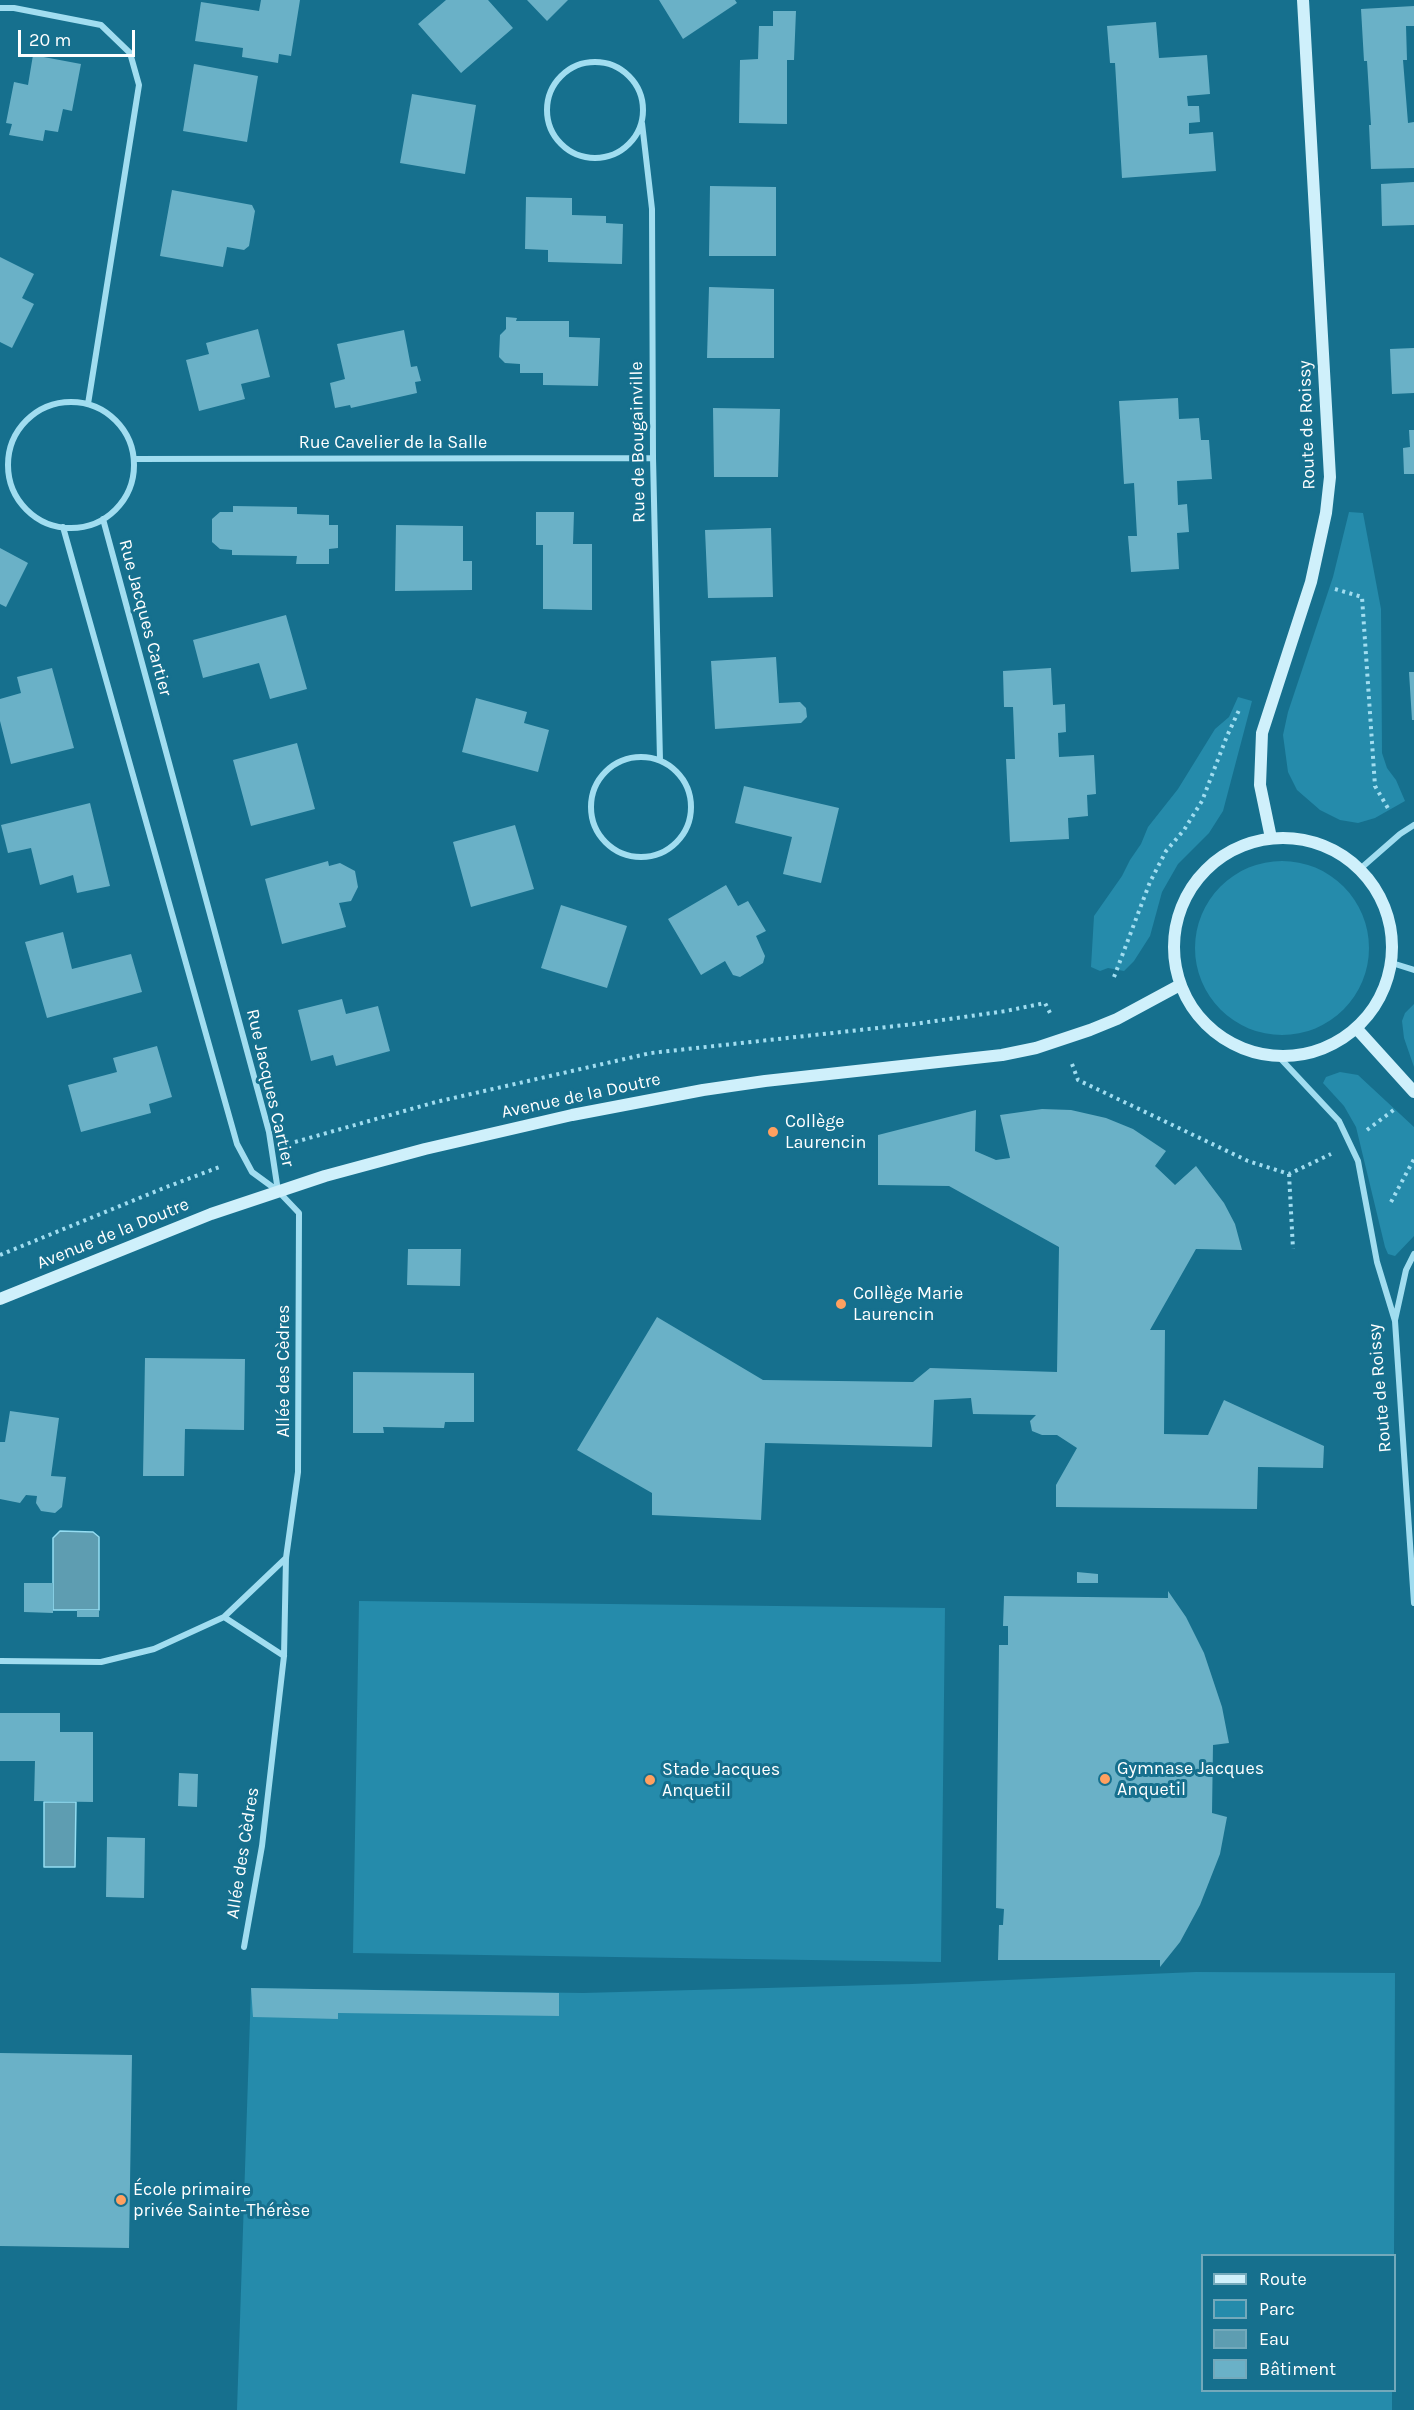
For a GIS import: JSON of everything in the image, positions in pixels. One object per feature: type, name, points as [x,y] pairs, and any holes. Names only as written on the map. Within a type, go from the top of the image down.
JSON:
[{"type":"main road","name":"Route de Roissy","points":[[1271,838],[1260,785],[1262,733],[1311,582],[1326,513],[1330,477],[1303,0]]},
{"type":"main road","points":[[1271,838],[1304,840],[1334,850],[1360,869],[1381,896],[1392,929],[1392,963],[1386,988],[1378,1003],[1357,1029],[1334,1045],[1306,1055],[1280,1057],[1245,1051],[1217,1035],[1195,1012],[1180,985],[1173,952],[1177,919],[1190,889],[1211,864],[1240,846],[1271,838]]},
{"type":"main road","name":"Avenue de la Doutre","points":[[0,1299],[149,1238],[278,1191],[425,1149],[642,1101],[765,1081],[1002,1055],[1036,1048],[1118,1018],[1180,985]]},
{"type":"main road","points":[[1357,1029],[1414,1092]]},
{"type":"street","points":[[0,8],[14,8],[101,25],[130,53],[139,85],[88,404]]},
{"type":"street","points":[[594,61],[609,63],[622,69],[637,86],[644,108],[642,123],[635,138],[622,150],[607,157],[590,158],[574,154],[560,144],[550,130],[546,114],[548,97],[555,82],[565,71],[579,64],[594,61]]},
{"type":"street","name":"Rue de Bougainville","points":[[642,123],[652,209],[653,458],[660,760]]},
{"type":"street","points":[[66,401],[88,404],[105,412],[120,424],[129,440],[134,459],[133,477],[128,494],[117,508],[103,519],[84,527],[63,527],[44,522],[27,511],[15,496],[4,457],[14,436],[27,418],[45,406],[66,401]]},
{"type":"street","name":"Rue Cavelier de la Salle","points":[[134,459],[653,458]]},
{"type":"street","name":"Rue Jacques Cartier","points":[[103,519],[269,1132],[278,1191]]},
{"type":"street","name":"Rue Jacques Cartier","points":[[63,527],[237,1144],[252,1172],[278,1191]]},
{"type":"street","points":[[644,757],[660,760],[675,769],[685,782],[691,799],[690,816],[684,832],[673,845],[658,854],[641,857],[625,854],[610,847],[599,835],[592,821],[590,805],[593,789],[602,775],[614,765],[628,758],[644,757]]},
{"type":"street","points":[[1360,869],[1400,834],[1414,825]]},
{"type":"street","points":[[1392,963],[1414,970]]},
{"type":"street","name":"Route de Roissy","points":[[1280,1057],[1332,1111],[1351,1143],[1358,1161],[1377,1262],[1395,1321],[1414,1603]]},
{"type":"street","name":"Allée des Cèdres","points":[[244,1947],[262,1846],[284,1656],[286,1558],[298,1472],[299,1213],[278,1191]]},
{"type":"street","points":[[1395,1321],[1407,1270],[1414,1254]]},
{"type":"street","points":[[0,1661],[101,1662],[154,1649],[224,1617],[286,1558]]},
{"type":"street","points":[[224,1617],[284,1656]]},
{"type":"path","points":[[1078,1080],[1248,1161],[1289,1174],[1337,1152]]},
{"type":"path","points":[[1362,1134],[1400,1105]]},
{"type":"path","points":[[1371,1229],[1383,1218],[1414,1159]]},
{"type":"path","points":[[1289,1174],[1293,1249]]},
{"type":"green space","points":[[1349,512],[1363,513],[1381,609],[1382,753],[1387,768],[1396,780],[1405,801],[1375,818],[1358,823],[1340,820],[1320,810],[1297,790],[1288,772],[1283,735],[1288,712],[1333,577]]},
{"type":"green space","points":[[1238,697],[1252,701],[1223,811],[1209,833],[1178,864],[1162,892],[1150,936],[1134,961],[1124,971],[1108,968],[1100,971],[1091,967],[1094,916],[1122,876],[1148,827],[1178,789],[1215,729],[1229,717]]},
{"type":"green space","points":[[1282,861],[1315,868],[1330,876],[1343,887],[1354,900],[1362,915],[1369,948],[1362,981],[1354,996],[1343,1009],[1330,1020],[1315,1028],[1282,1035],[1249,1028],[1234,1020],[1221,1009],[1210,996],[1202,981],[1195,948],[1202,915],[1210,900],[1221,887],[1234,876],[1249,868]]},
{"type":"green space","points":[[1414,1004],[1414,1067],[1404,1038],[1402,1021],[1405,1013]]},
{"type":"green space","points":[[1340,1072],[1358,1075],[1414,1127],[1414,1236],[1395,1256],[1388,1254],[1385,1247],[1356,1127],[1344,1106],[1323,1083],[1326,1077]]},
{"type":"green space","name":"Stade Jacques Anquetil","points":[[359,1601],[945,1608],[941,1962],[353,1953]]},
{"type":"green space","points":[[1196,1972],[1395,1973],[1394,2254],[1201,2254],[1201,2392],[1392,2392],[1392,2410],[237,2410],[251,1988],[583,1993],[912,1984]]},
{"type":"water","points":[[60,1531],[93,1532],[99,1537],[99,1610],[53,1610],[53,1538]]},
{"type":"water","points":[[44,1802],[76,1802],[75,1867],[44,1867]]},
{"type":"building","points":[[261,0],[300,0],[291,56],[279,54],[278,63],[242,57],[243,48],[195,41],[201,2],[259,11]]},
{"type":"building","points":[[446,0],[488,0],[513,28],[461,73],[418,24]]},
{"type":"building","points":[[527,0],[568,0],[547,21]]},
{"type":"building","points":[[659,0],[735,0],[737,3],[683,39]]},
{"type":"building","points":[[1414,6],[1414,26],[1406,26],[1407,60],[1403,60],[1408,123],[1414,122],[1414,168],[1371,169],[1367,61],[1364,61],[1361,9]]},
{"type":"building","points":[[773,11],[796,11],[794,60],[787,60],[787,124],[739,123],[740,60],[758,59],[759,26],[773,26]]},
{"type":"building","points":[[1156,22],[1159,58],[1207,55],[1210,94],[1187,96],[1188,106],[1199,106],[1200,122],[1189,123],[1189,134],[1213,132],[1216,171],[1122,178],[1115,63],[1110,63],[1107,26]]},
{"type":"building","points":[[33,55],[81,64],[72,111],[63,109],[58,132],[45,130],[43,141],[9,135],[12,124],[6,123],[14,82],[28,85]]},
{"type":"building","points":[[194,64],[258,76],[247,142],[183,131]]},
{"type":"building","points":[[412,94],[476,105],[465,174],[400,163]]},
{"type":"building","points":[[1414,182],[1414,225],[1382,226],[1381,184]]},
{"type":"building","points":[[710,186],[776,187],[776,256],[709,256]]},
{"type":"building","points":[[172,190],[252,205],[255,211],[249,246],[244,250],[227,247],[223,267],[160,256]]},
{"type":"building","points":[[526,197],[572,198],[572,215],[606,216],[606,223],[623,224],[622,264],[548,262],[548,250],[525,249]]},
{"type":"building","points":[[0,257],[34,274],[22,298],[34,304],[12,348],[0,342]]},
{"type":"building","points":[[709,287],[774,289],[774,358],[707,358]]},
{"type":"building","points":[[506,317],[517,318],[516,321],[569,321],[569,337],[600,338],[598,386],[543,385],[543,373],[520,373],[520,364],[505,363],[499,357],[500,335],[506,329]]},
{"type":"building","points":[[258,329],[270,377],[241,384],[245,399],[199,411],[186,360],[209,354],[206,343]]},
{"type":"building","points":[[404,330],[411,367],[417,366],[421,381],[415,382],[417,393],[351,408],[350,405],[335,408],[330,383],[345,379],[337,344]]},
{"type":"building","points":[[1414,348],[1414,393],[1392,394],[1390,349]]},
{"type":"building","points":[[1178,398],[1179,419],[1199,418],[1201,440],[1209,440],[1212,479],[1177,481],[1178,505],[1187,504],[1189,532],[1177,533],[1179,569],[1131,572],[1128,536],[1137,536],[1134,483],[1124,484],[1119,401]]},
{"type":"building","points":[[713,408],[780,409],[778,477],[714,477]]},
{"type":"building","points":[[1409,430],[1414,430],[1414,474],[1404,474],[1403,448],[1410,447]]},
{"type":"building","points":[[233,506],[297,507],[297,514],[329,515],[329,525],[338,525],[338,548],[329,549],[329,564],[296,564],[297,556],[232,555],[232,550],[220,549],[212,542],[212,519],[220,512],[233,512]]},
{"type":"building","points":[[536,512],[574,512],[573,544],[592,544],[592,610],[543,609],[543,545],[536,545]]},
{"type":"building","points":[[396,525],[463,526],[463,561],[472,561],[472,590],[395,591]]},
{"type":"building","points":[[771,528],[773,597],[708,598],[705,530]]},
{"type":"building","points":[[0,548],[28,563],[6,607],[0,604]]},
{"type":"building","points":[[286,615],[307,689],[270,699],[259,663],[203,678],[193,640]]},
{"type":"building","points":[[776,657],[779,703],[800,702],[806,708],[807,717],[801,723],[715,729],[711,661]]},
{"type":"building","points":[[52,668],[74,748],[11,764],[0,721],[0,699],[21,693],[17,677]]},
{"type":"building","points":[[1051,668],[1053,705],[1065,704],[1066,732],[1058,733],[1059,757],[1094,755],[1096,794],[1087,795],[1088,816],[1068,818],[1069,839],[1010,842],[1006,759],[1015,759],[1013,707],[1004,707],[1003,671]]},
{"type":"building","points":[[1409,672],[1414,672],[1414,720],[1412,720]]},
{"type":"building","points":[[476,698],[527,712],[524,723],[549,730],[538,772],[462,752]]},
{"type":"building","points":[[297,743],[315,809],[251,826],[233,760]]},
{"type":"building","points":[[744,786],[839,808],[821,883],[783,874],[792,837],[735,823]]},
{"type":"building","points":[[90,803],[110,886],[77,893],[73,875],[40,885],[31,848],[8,853],[1,825]]},
{"type":"building","points":[[515,825],[534,889],[471,907],[453,842]]},
{"type":"building","points":[[328,861],[329,866],[340,863],[355,871],[358,887],[351,901],[339,903],[346,927],[282,944],[265,879]]},
{"type":"building","points":[[726,885],[738,906],[748,901],[766,931],[756,936],[765,956],[763,963],[740,977],[733,975],[725,961],[701,975],[668,919]]},
{"type":"building","points":[[561,905],[627,926],[607,988],[541,968]]},
{"type":"building","points":[[63,932],[72,969],[131,954],[142,992],[47,1018],[25,942]]},
{"type":"building","points":[[342,999],[346,1014],[378,1006],[390,1051],[336,1066],[333,1055],[311,1061],[298,1010]]},
{"type":"building","points":[[157,1046],[172,1097],[149,1104],[151,1113],[81,1132],[68,1085],[117,1072],[113,1058]]},
{"type":"building","points":[[1042,1109],[1071,1110],[1106,1118],[1133,1129],[1166,1151],[1155,1166],[1175,1185],[1196,1166],[1224,1203],[1235,1224],[1242,1250],[1196,1249],[1150,1330],[1165,1330],[1164,1434],[1208,1435],[1224,1400],[1324,1446],[1323,1468],[1258,1467],[1257,1509],[1056,1507],[1056,1485],[1077,1448],[1057,1435],[1042,1435],[1032,1431],[1030,1421],[1036,1415],[973,1414],[971,1398],[934,1400],[932,1447],[765,1443],[761,1520],[652,1515],[652,1493],[577,1450],[657,1317],[763,1380],[913,1382],[930,1368],[1057,1372],[1059,1247],[949,1186],[878,1185],[878,1135],[976,1110],[975,1151],[996,1160],[1010,1158],[1000,1115]]},
{"type":"building","points":[[408,1249],[461,1249],[460,1286],[407,1285]]},
{"type":"building","points":[[145,1358],[245,1359],[244,1430],[185,1429],[184,1476],[143,1476]]},
{"type":"building","points":[[353,1372],[474,1373],[474,1422],[445,1422],[444,1428],[383,1427],[384,1433],[353,1433]]},
{"type":"building","points":[[10,1411],[59,1418],[51,1476],[66,1477],[62,1507],[55,1513],[41,1511],[36,1503],[37,1496],[26,1495],[20,1503],[0,1499],[0,1442],[5,1442]]},
{"type":"building","points":[[1077,1572],[1098,1574],[1098,1583],[1077,1583]]},
{"type":"building","points":[[24,1583],[53,1583],[53,1613],[24,1612]]},
{"type":"building","name":"Gymnase Jacques Anquetil","points":[[1168,1591],[1186,1617],[1204,1653],[1222,1707],[1229,1743],[1213,1745],[1212,1813],[1227,1817],[1220,1854],[1200,1905],[1180,1942],[1160,1967],[1160,1960],[998,1960],[999,1925],[1003,1925],[1004,1909],[996,1908],[999,1645],[1008,1645],[1008,1626],[1003,1626],[1004,1596],[1168,1598]]},
{"type":"building","points":[[77,1610],[99,1610],[99,1617],[77,1617]]},
{"type":"building","points":[[0,1713],[60,1713],[60,1732],[93,1732],[93,1802],[34,1801],[35,1761],[0,1761]]},
{"type":"building","points":[[179,1773],[198,1774],[197,1807],[178,1806]]},
{"type":"building","points":[[107,1837],[145,1838],[144,1898],[106,1897]]},
{"type":"building","points":[[251,1988],[559,1993],[559,2016],[338,2013],[338,2019],[253,2017]]},
{"type":"building","points":[[0,2053],[132,2055],[129,2248],[0,2246]]},
{"type":"place","name":"Collège Laurencin","points":[[773,1132]]},
{"type":"place","name":"Collège Marie Laurencin","points":[[841,1304]]},
{"type":"place","name":"Gymnase Jacques Anquetil","points":[[1105,1779]]},
{"type":"place","name":"Stade Jacques Anquetil","points":[[650,1780]]},
{"type":"place","name":"École primaire privée Sainte-Thérèse","points":[[121,2200]]}]
